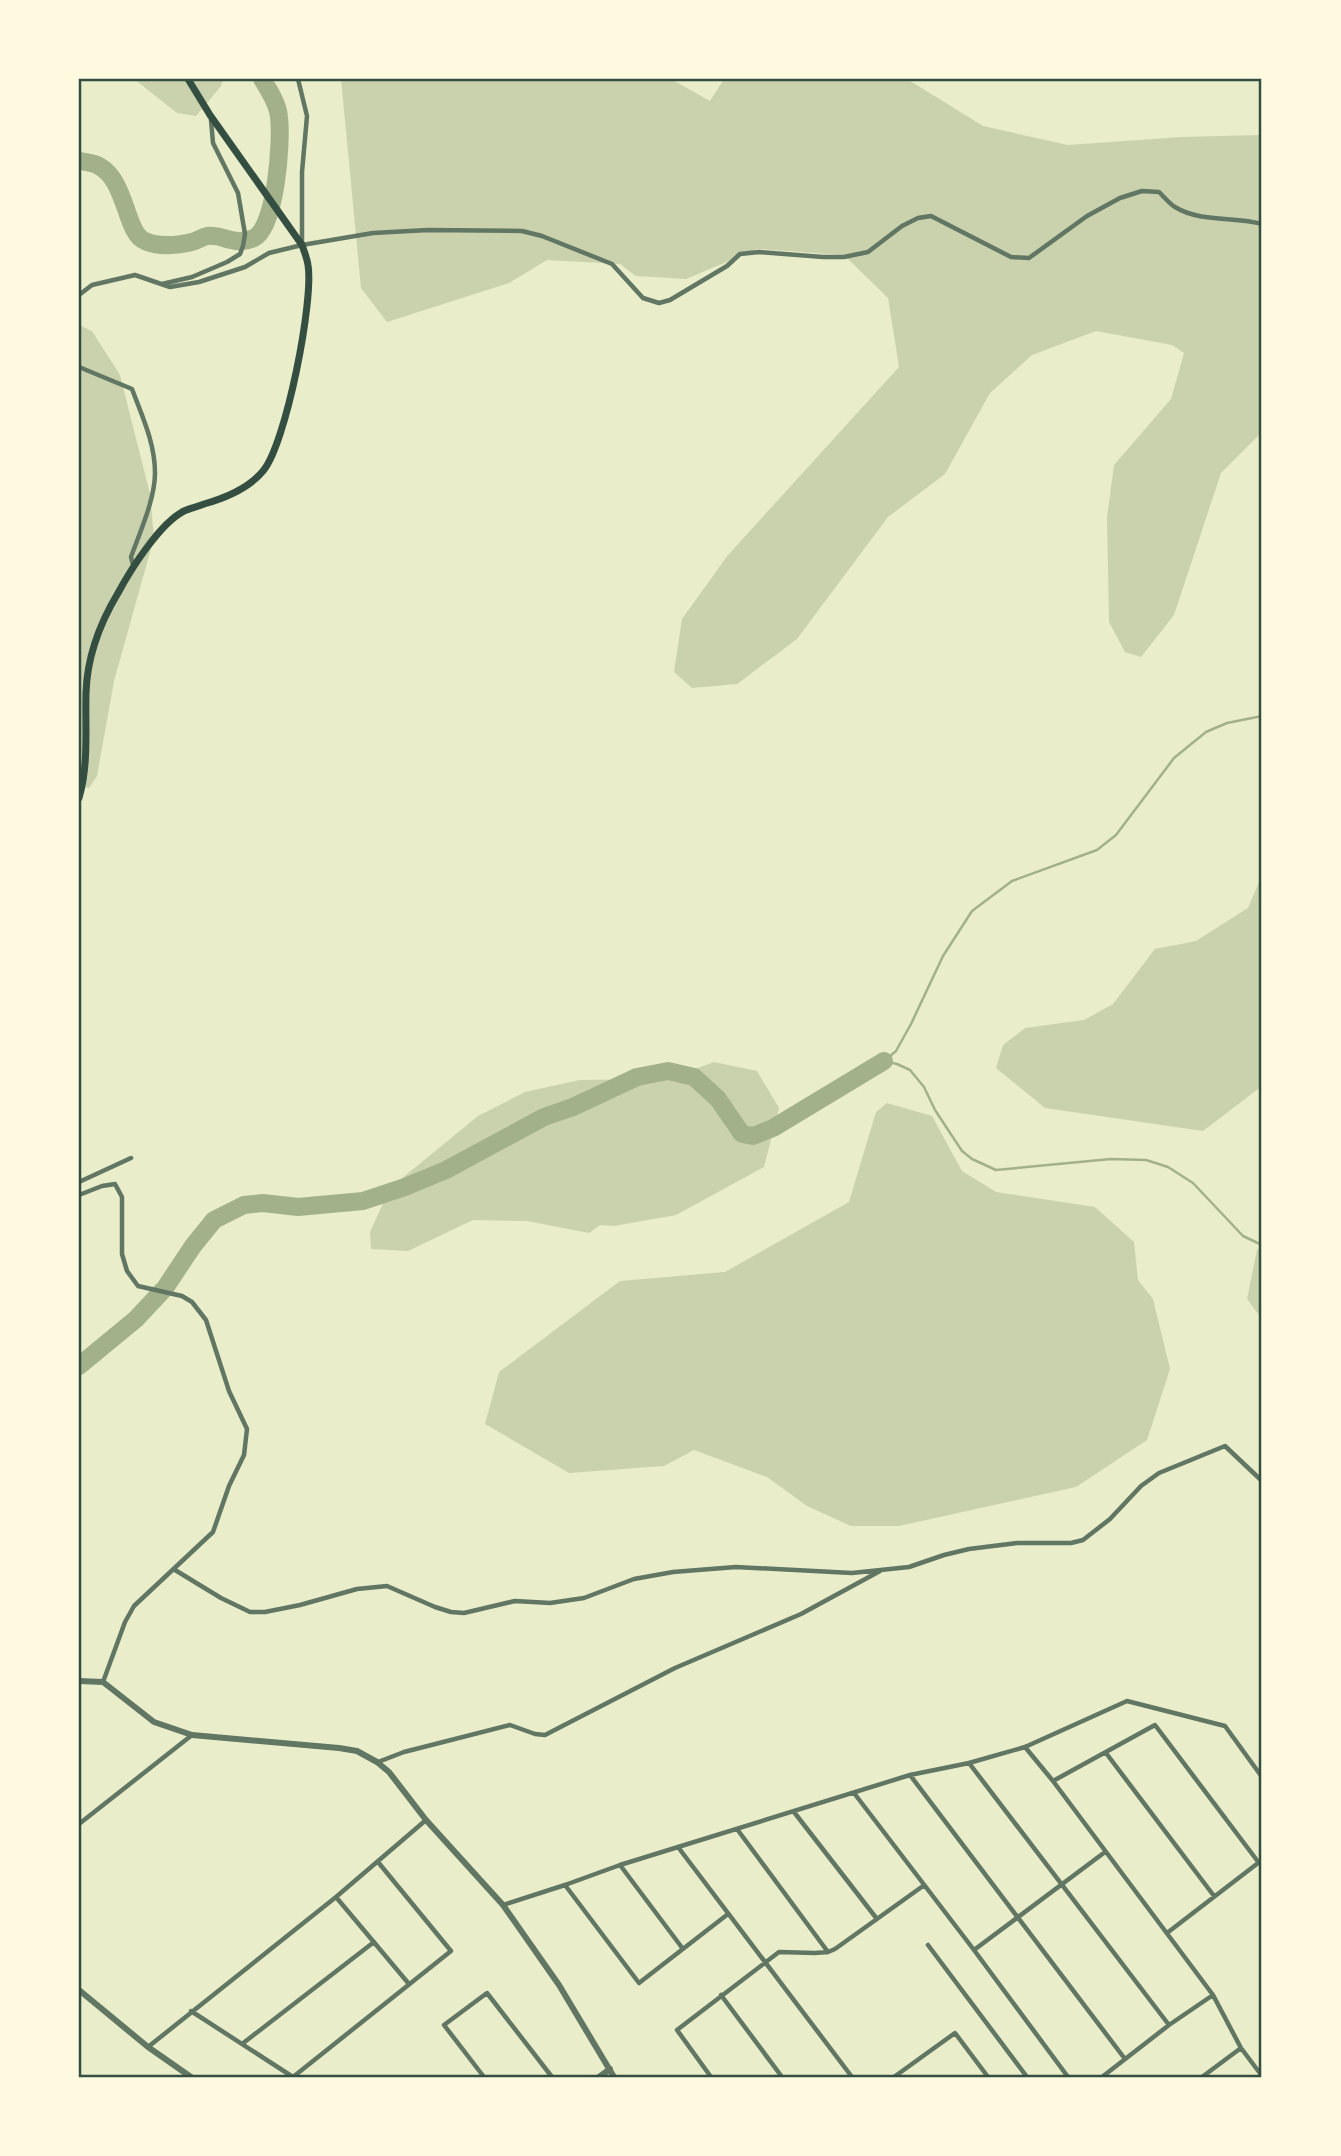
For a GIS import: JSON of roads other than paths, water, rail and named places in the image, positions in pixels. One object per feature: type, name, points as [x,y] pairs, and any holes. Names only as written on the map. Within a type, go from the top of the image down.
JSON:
[{"type":"main road","points":[[79,799],[85,767],[86,691],[96,636],[118,592],[164,526],[183,511],[239,490],[264,471],[282,428],[299,360],[309,266],[302,245],[210,115],[188,79]]},
{"type":"street","points":[[298,79],[307,116],[302,172],[302,245]]},
{"type":"street","points":[[161,284],[192,277],[227,262],[240,254],[243,246],[245,234],[238,193],[213,143],[210,115]]},
{"type":"street","points":[[79,295],[92,285],[135,275],[170,287],[198,282],[245,267],[269,253],[387,232],[522,231],[542,236],[612,264],[643,298],[659,303],[670,300],[727,266],[740,254],[759,252],[844,257],[868,252],[902,226],[918,218],[931,216],[1011,257],[1029,258],[1087,216],[1120,198],[1142,191],[1159,192],[1175,207],[1198,216],[1261,223]]},
{"type":"street","points":[[79,367],[132,389],[150,438],[154,485],[131,557],[134,568]]},
{"type":"street","points":[[79,1182],[131,1158]]},
{"type":"street","points":[[79,1195],[115,1184],[122,1197],[122,1255],[127,1271],[138,1286],[182,1296],[192,1301],[206,1320],[229,1391],[247,1429],[244,1455],[229,1486],[213,1532],[134,1606],[125,1622],[103,1682]]},
{"type":"street","points":[[174,1570],[250,1612],[265,1612],[357,1589],[387,1586],[435,1607],[464,1613],[515,1601],[550,1603],[584,1598],[634,1579],[673,1572],[736,1567],[852,1573],[909,1567],[969,1549],[1017,1543],[1071,1543],[1083,1540],[1110,1519],[1142,1486],[1158,1474],[1225,1446],[1262,1481]]},
{"type":"street","points":[[377,1762],[404,1752],[510,1725],[545,1735],[675,1668],[801,1614],[884,1569]]},
{"type":"street","points":[[79,1681],[103,1682],[154,1723],[192,1735],[339,1748],[357,1751],[377,1762],[503,1905],[559,1985],[614,2077]]},
{"type":"street","points":[[503,1905],[620,1865],[910,1775],[969,1763],[1025,1747],[1127,1701],[1225,1726],[1262,1777]]},
{"type":"street","points":[[1053,1781],[1155,1726],[1261,1861],[1167,1933]]},
{"type":"street","points":[[79,1824],[192,1735]]},
{"type":"street","points":[[1025,1747],[1213,1995],[1241,2048],[1262,2076]]},
{"type":"street","points":[[1106,1753],[1214,1896]]},
{"type":"street","points":[[969,1763],[1169,2025]]},
{"type":"street","points":[[910,1775],[1125,2059]]},
{"type":"street","points":[[854,1793],[1068,2077]]},
{"type":"street","points":[[793,1812],[877,1919]]},
{"type":"street","points":[[148,2047],[336,1897],[426,1820]]},
{"type":"street","points":[[737,1829],[828,1952]]},
{"type":"street","points":[[678,1847],[852,2077]]},
{"type":"street","points":[[974,1950],[1105,1852]]},
{"type":"street","points":[[191,2011],[293,2077],[451,1951],[378,1862]]},
{"type":"street","points":[[620,1865],[683,1949]]},
{"type":"street","points":[[565,1885],[639,1983],[728,1914]]},
{"type":"street","points":[[711,2077],[677,2030],[779,1952],[828,1952],[923,1886]]},
{"type":"street","points":[[336,1897],[409,1984]]},
{"type":"street","points":[[242,2044],[374,1942]]},
{"type":"street","points":[[928,1945],[1027,2077]]},
{"type":"street","points":[[79,1990],[148,2047],[191,2077]]},
{"type":"street","points":[[484,2077],[444,2025],[487,1993],[552,2077]]},
{"type":"street","points":[[1102,2077],[1213,1995]]},
{"type":"street","points":[[721,1996],[782,2077]]},
{"type":"street","points":[[894,2077],[955,2033],[988,2077]]},
{"type":"street","points":[[1202,2077],[1241,2048]]},
{"type":"street","points":[[599,2077],[610,2069]]},
{"type":"waterway","points":[[79,161],[97,165],[108,173],[121,194],[133,228],[145,241],[169,245],[192,242],[207,236],[235,241],[254,238],[262,231],[268,218],[276,182],[280,129],[273,97],[262,79]]},
{"type":"waterway","points":[[884,1061],[896,1051],[943,956],[972,911],[1012,881],[1097,850],[1116,835],[1174,758],[1206,732],[1227,723],[1262,716]]},
{"type":"waterway","points":[[884,1061],[910,1070],[924,1087],[935,1110],[962,1151],[972,1159],[996,1170],[1111,1159],[1146,1160],[1168,1167],[1193,1183],[1243,1236],[1262,1245]]},
{"type":"waterway","points":[[79,1366],[136,1319],[165,1288],[214,1220],[244,1205],[263,1203],[298,1207],[363,1201],[446,1170],[544,1117],[573,1107],[637,1077],[668,1071],[694,1077],[718,1099],[742,1134],[753,1136],[773,1128],[884,1061]]}]
